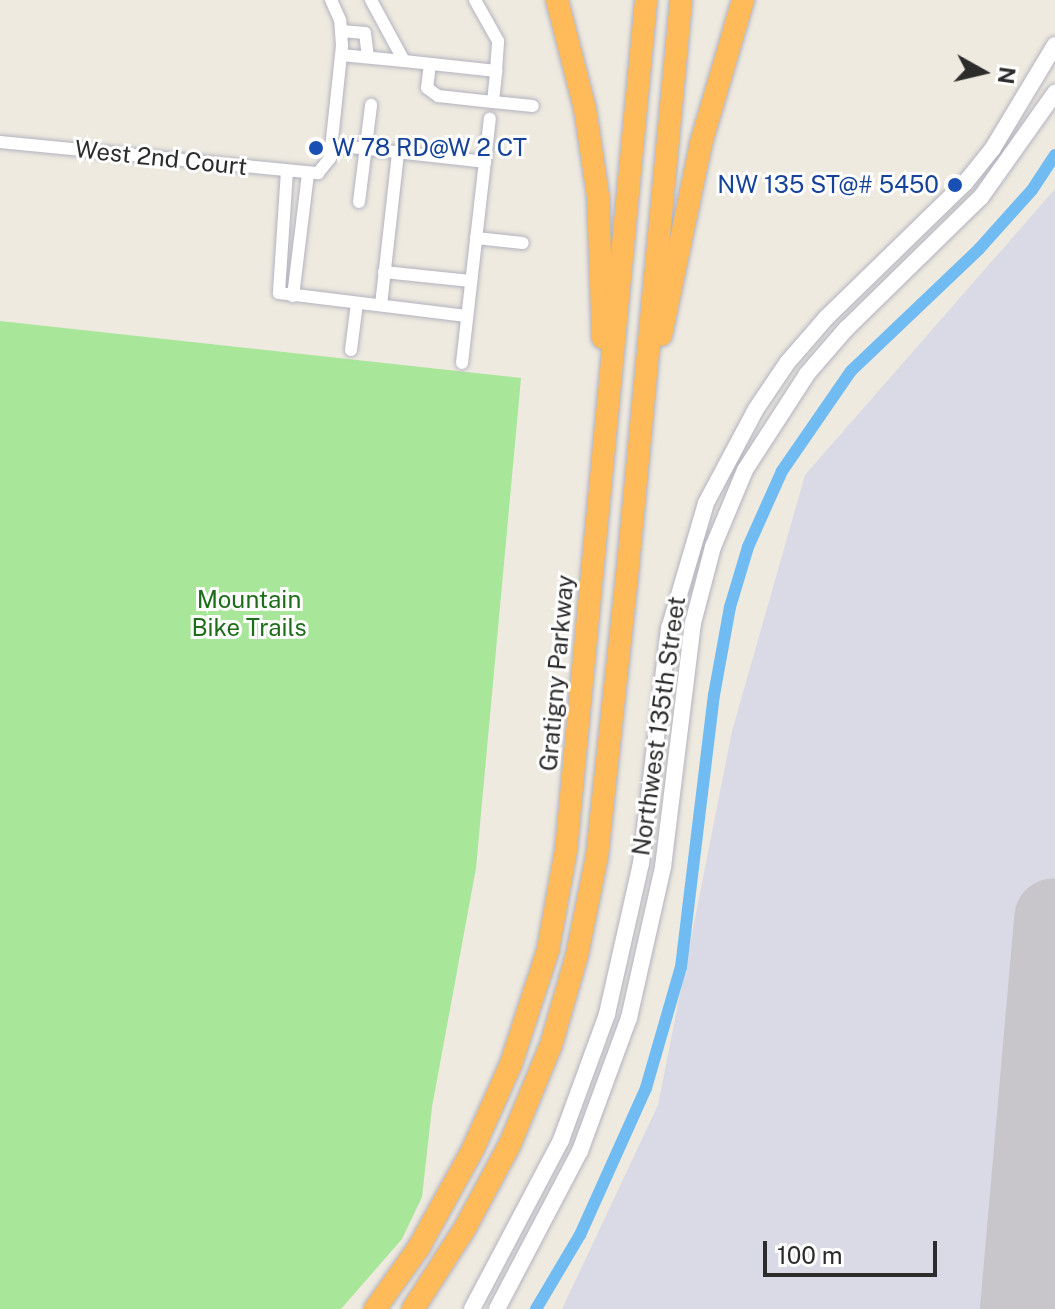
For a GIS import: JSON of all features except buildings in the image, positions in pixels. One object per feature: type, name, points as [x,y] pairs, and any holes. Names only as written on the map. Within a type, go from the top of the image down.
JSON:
[{"type":"highway","points":[[557,0],[585,109],[598,196],[605,268],[602,460]]},
{"type":"highway","name":"Gratigny Parkway","points":[[375,1309],[419,1247],[473,1149],[511,1064],[548,950],[566,850],[646,0]]},
{"type":"highway","points":[[413,1309],[465,1228],[510,1144],[551,1045],[577,955],[597,856],[643,418],[681,0]]},
{"type":"highway","points":[[643,418],[701,143],[743,0]]},
{"type":"main road","name":"Northwest 135th Street","points":[[472,1309],[561,1140],[607,1014],[641,863],[669,629],[706,503],[748,421],[787,363],[826,318],[965,183],[993,148],[1055,45]]},
{"type":"main road","name":"Northwest 135th Street","points":[[497,1309],[580,1151],[629,1018],[663,867],[693,623],[713,547],[745,470],[807,374],[846,329],[981,197],[1055,93]]},
{"type":"street","points":[[371,0],[404,61]]},
{"type":"street","points":[[475,0],[498,41],[493,102]]},
{"type":"street","points":[[336,3],[341,55],[332,145],[485,162]]},
{"type":"street","points":[[341,31],[365,33],[368,57]]},
{"type":"street","points":[[341,55],[496,71]]},
{"type":"street","points":[[430,64],[431,94],[533,106]]},
{"type":"street","points":[[359,202],[371,105]]},
{"type":"street","points":[[462,363],[490,119]]},
{"type":"street","name":"West 2nd Court","points":[[0,142],[308,174],[322,171],[332,145]]},
{"type":"street","points":[[381,305],[398,153]]},
{"type":"street","points":[[287,171],[276,287],[293,296],[467,316]]},
{"type":"street","points":[[293,296],[308,174]]},
{"type":"street","points":[[283,201],[304,204]]},
{"type":"street","points":[[476,238],[523,243]]},
{"type":"street","points":[[384,272],[471,281]]},
{"type":"street","points":[[351,350],[357,303]]},
{"type":"shaded area","points":[[1055,189],[1055,1309],[562,1309],[658,1105],[732,731],[805,475]]},
{"type":"green space","name":"Mountain Bike Trails","points":[[0,321],[521,378],[476,868],[432,1107],[422,1197],[402,1239],[341,1309],[0,1309]]},
{"type":"green space","points":[[1055,1194],[1055,1309],[1045,1309]]},
{"type":"waterway","points":[[536,1309],[580,1235],[646,1088],[681,967],[714,695],[730,607],[748,547],[782,471],[851,371],[979,249],[1032,190],[1055,155]]},
{"type":"taxiway","points":[[1049,962],[1055,959]]},
{"type":"runway","points":[[1019,1309],[1053,917]]},
{"type":"place","name":"W 78 RD@W 2 CT","points":[[316,148]]},
{"type":"place","name":"NW 135 ST@# 5450","points":[[955,185]]}]
